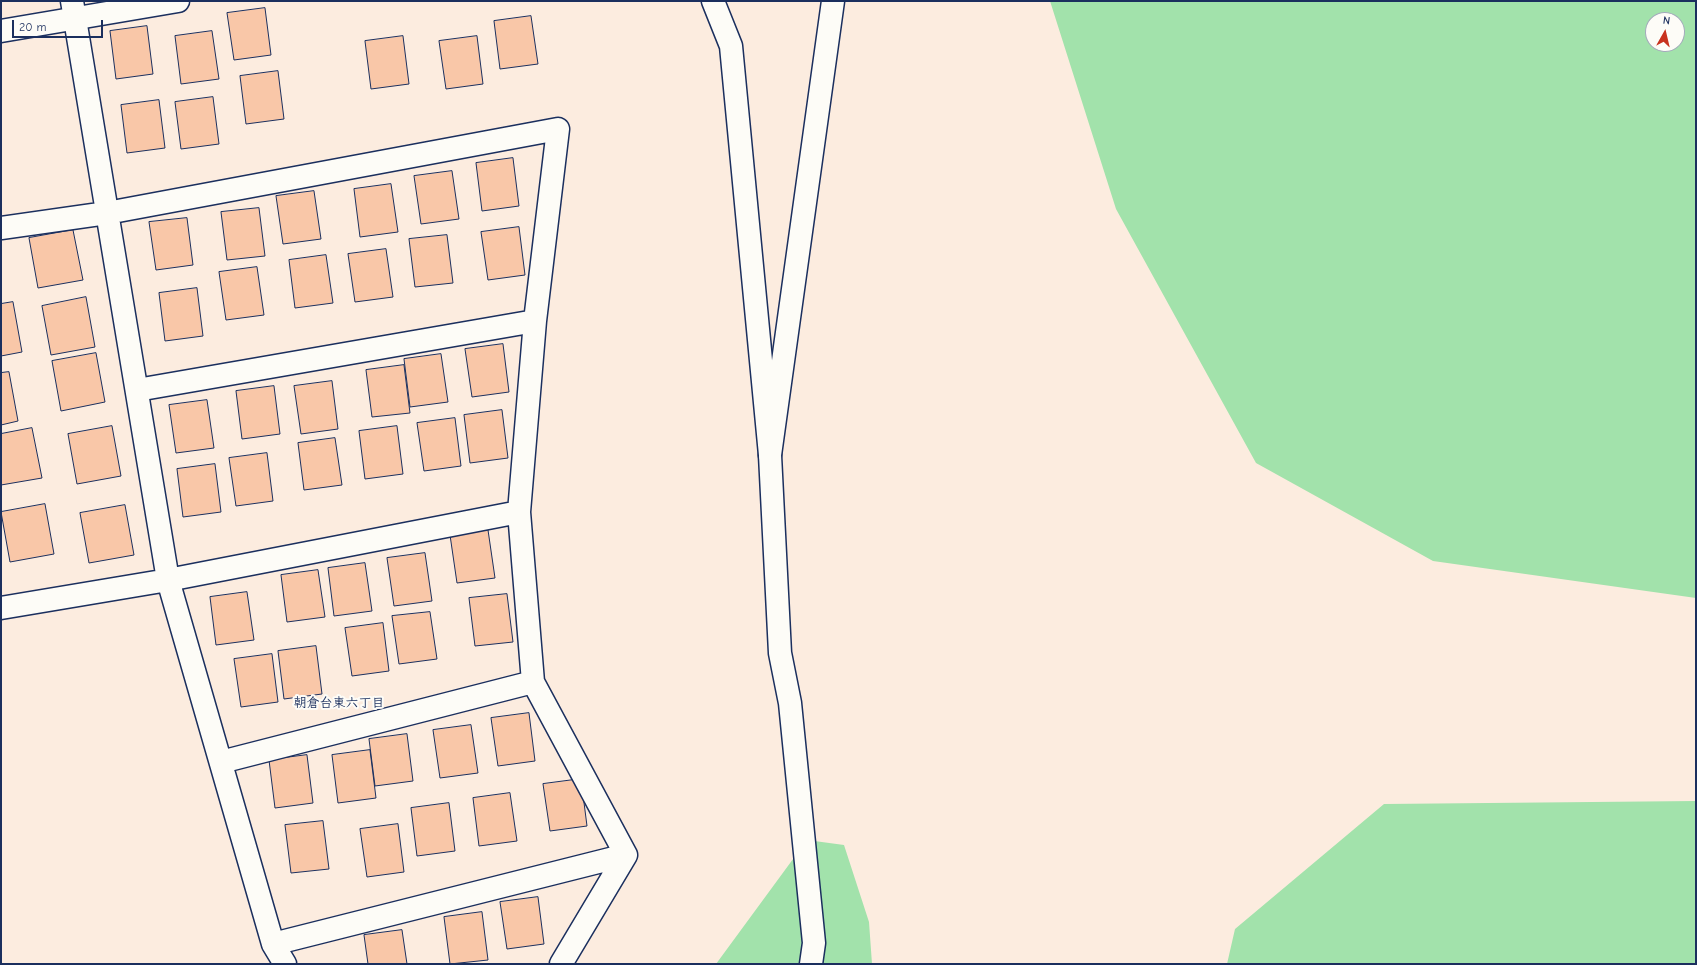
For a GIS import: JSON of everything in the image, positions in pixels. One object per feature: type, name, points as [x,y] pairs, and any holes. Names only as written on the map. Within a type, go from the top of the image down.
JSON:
[{"type":"street","points":[[1,31],[73,10],[178,1]]},
{"type":"street","points":[[713,1],[731,46],[770,455],[780,653],[790,703],[814,943],[811,964]]},
{"type":"street","points":[[770,455],[833,1]]},
{"type":"street","points":[[73,10],[168,580],[272,944],[285,964]]},
{"type":"street","points":[[1,228],[107,213],[558,129],[535,321],[519,512],[533,682],[626,855]]},
{"type":"street","points":[[137,390],[535,321]]},
{"type":"street","points":[[1,608],[168,580],[519,512]]},
{"type":"street","points":[[221,762],[533,682]]},
{"type":"street","points":[[272,944],[626,855]]},
{"type":"street","points":[[561,964],[626,855]]},
{"type":"green space","points":[[1050,1],[1696,1],[1696,598],[1433,561],[1256,463],[1116,209]]},
{"type":"green space","points":[[1696,801],[1696,964],[1227,964],[1235,929],[1384,804]]},
{"type":"green space","points":[[807,840],[844,845],[869,922],[872,964],[716,964]]},
{"type":"building","points":[[265,8],[271,55],[234,60],[227,13]]},
{"type":"building","points":[[531,16],[538,64],[500,69],[494,21]]},
{"type":"building","points":[[147,26],[153,74],[116,79],[110,31]]},
{"type":"building","points":[[212,31],[219,79],[181,84],[175,36]]},
{"type":"building","points":[[403,36],[409,84],[371,89],[365,41]]},
{"type":"building","points":[[477,36],[483,84],[446,89],[439,41]]},
{"type":"building","points":[[278,71],[284,119],[246,124],[240,76]]},
{"type":"building","points":[[213,97],[219,144],[181,149],[175,102]]},
{"type":"building","points":[[159,100],[165,148],[127,153],[121,105]]},
{"type":"building","points":[[513,158],[519,206],[482,211],[476,163]]},
{"type":"building","points":[[452,171],[459,219],[421,224],[414,176]]},
{"type":"building","points":[[391,184],[398,232],[360,237],[354,189]]},
{"type":"building","points":[[314,191],[321,239],[283,244],[276,196]]},
{"type":"building","points":[[259,208],[265,256],[227,260],[221,212]]},
{"type":"building","points":[[187,218],[193,265],[156,270],[149,222]]},
{"type":"building","points":[[519,227],[525,275],[488,280],[481,232]]},
{"type":"building","points":[[73,230],[83,280],[38,288],[29,238]]},
{"type":"building","points":[[447,235],[453,283],[415,287],[409,239]]},
{"type":"building","points":[[386,249],[393,297],[355,302],[348,254]]},
{"type":"building","points":[[326,255],[333,303],[295,308],[289,260]]},
{"type":"building","points":[[257,267],[264,315],[226,320],[219,272]]},
{"type":"building","points":[[197,288],[203,336],[165,341],[159,293]]},
{"type":"building","points":[[86,297],[95,347],[51,355],[42,306]]},
{"type":"building","points":[[13,302],[22,352],[1,356],[1,304]]},
{"type":"building","points":[[503,344],[509,392],[472,397],[465,349]]},
{"type":"building","points":[[96,353],[105,402],[61,411],[52,361]]},
{"type":"building","points":[[441,354],[448,402],[410,407],[404,359]]},
{"type":"building","points":[[404,365],[410,413],[372,417],[366,370]]},
{"type":"building","points":[[9,372],[18,421],[1,425],[1,373]]},
{"type":"building","points":[[332,381],[338,429],[301,434],[294,386]]},
{"type":"building","points":[[274,386],[280,434],[242,439],[236,391]]},
{"type":"building","points":[[207,400],[214,448],[176,453],[169,405]]},
{"type":"building","points":[[502,410],[508,458],[470,463],[464,415]]},
{"type":"building","points":[[455,418],[461,466],[424,471],[417,423]]},
{"type":"building","points":[[112,426],[121,476],[77,484],[68,434]]},
{"type":"building","points":[[397,426],[403,474],[365,479],[359,431]]},
{"type":"building","points":[[32,428],[42,478],[1,485],[1,434]]},
{"type":"building","points":[[335,438],[342,485],[304,490],[298,443]]},
{"type":"building","points":[[267,453],[273,501],[236,506],[229,458]]},
{"type":"building","points":[[215,464],[221,512],[183,517],[177,469]]},
{"type":"building","points":[[45,504],[54,554],[10,562],[1,512]]},
{"type":"building","points":[[125,505],[134,555],[89,563],[80,513]]},
{"type":"building","points":[[488,530],[495,578],[457,583],[450,535]]},
{"type":"building","points":[[425,553],[432,601],[394,606],[387,558]]},
{"type":"building","points":[[365,563],[372,611],[334,616],[328,568]]},
{"type":"building","points":[[318,570],[325,617],[287,622],[281,575]]},
{"type":"building","points":[[247,592],[254,640],[216,645],[210,597]]},
{"type":"building","points":[[507,594],[513,642],[475,646],[469,598]]},
{"type":"building","points":[[430,612],[437,659],[399,664],[392,616]]},
{"type":"building","points":[[383,623],[389,671],[352,676],[345,628]]},
{"type":"building","points":[[316,646],[322,694],[284,699],[278,651]]},
{"type":"building","points":[[272,654],[278,702],[241,707],[234,659]]},
{"type":"building","points":[[529,713],[535,761],[498,766],[491,718]]},
{"type":"building","points":[[471,725],[478,773],[440,778],[433,730]]},
{"type":"building","points":[[407,734],[413,781],[375,786],[369,739]]},
{"type":"building","points":[[370,750],[376,798],[338,803],[332,755]]},
{"type":"building","points":[[307,755],[313,803],[275,808],[269,760]]},
{"type":"building","points":[[581,779],[587,826],[550,831],[543,784]]},
{"type":"building","points":[[510,793],[517,841],[479,846],[473,798]]},
{"type":"building","points":[[449,803],[455,851],[417,856],[411,808]]},
{"type":"building","points":[[323,821],[329,869],[291,873],[285,825]]},
{"type":"building","points":[[398,824],[404,872],[367,877],[360,829]]},
{"type":"building","points":[[538,897],[544,944],[507,949],[500,902]]},
{"type":"building","points":[[482,912],[488,960],[450,964],[444,917]]},
{"type":"building","points":[[402,930],[407,964],[368,964],[364,935]]},
{"type":"district","name":"朝倉台東六丁目","points":[[339,703]]}]
